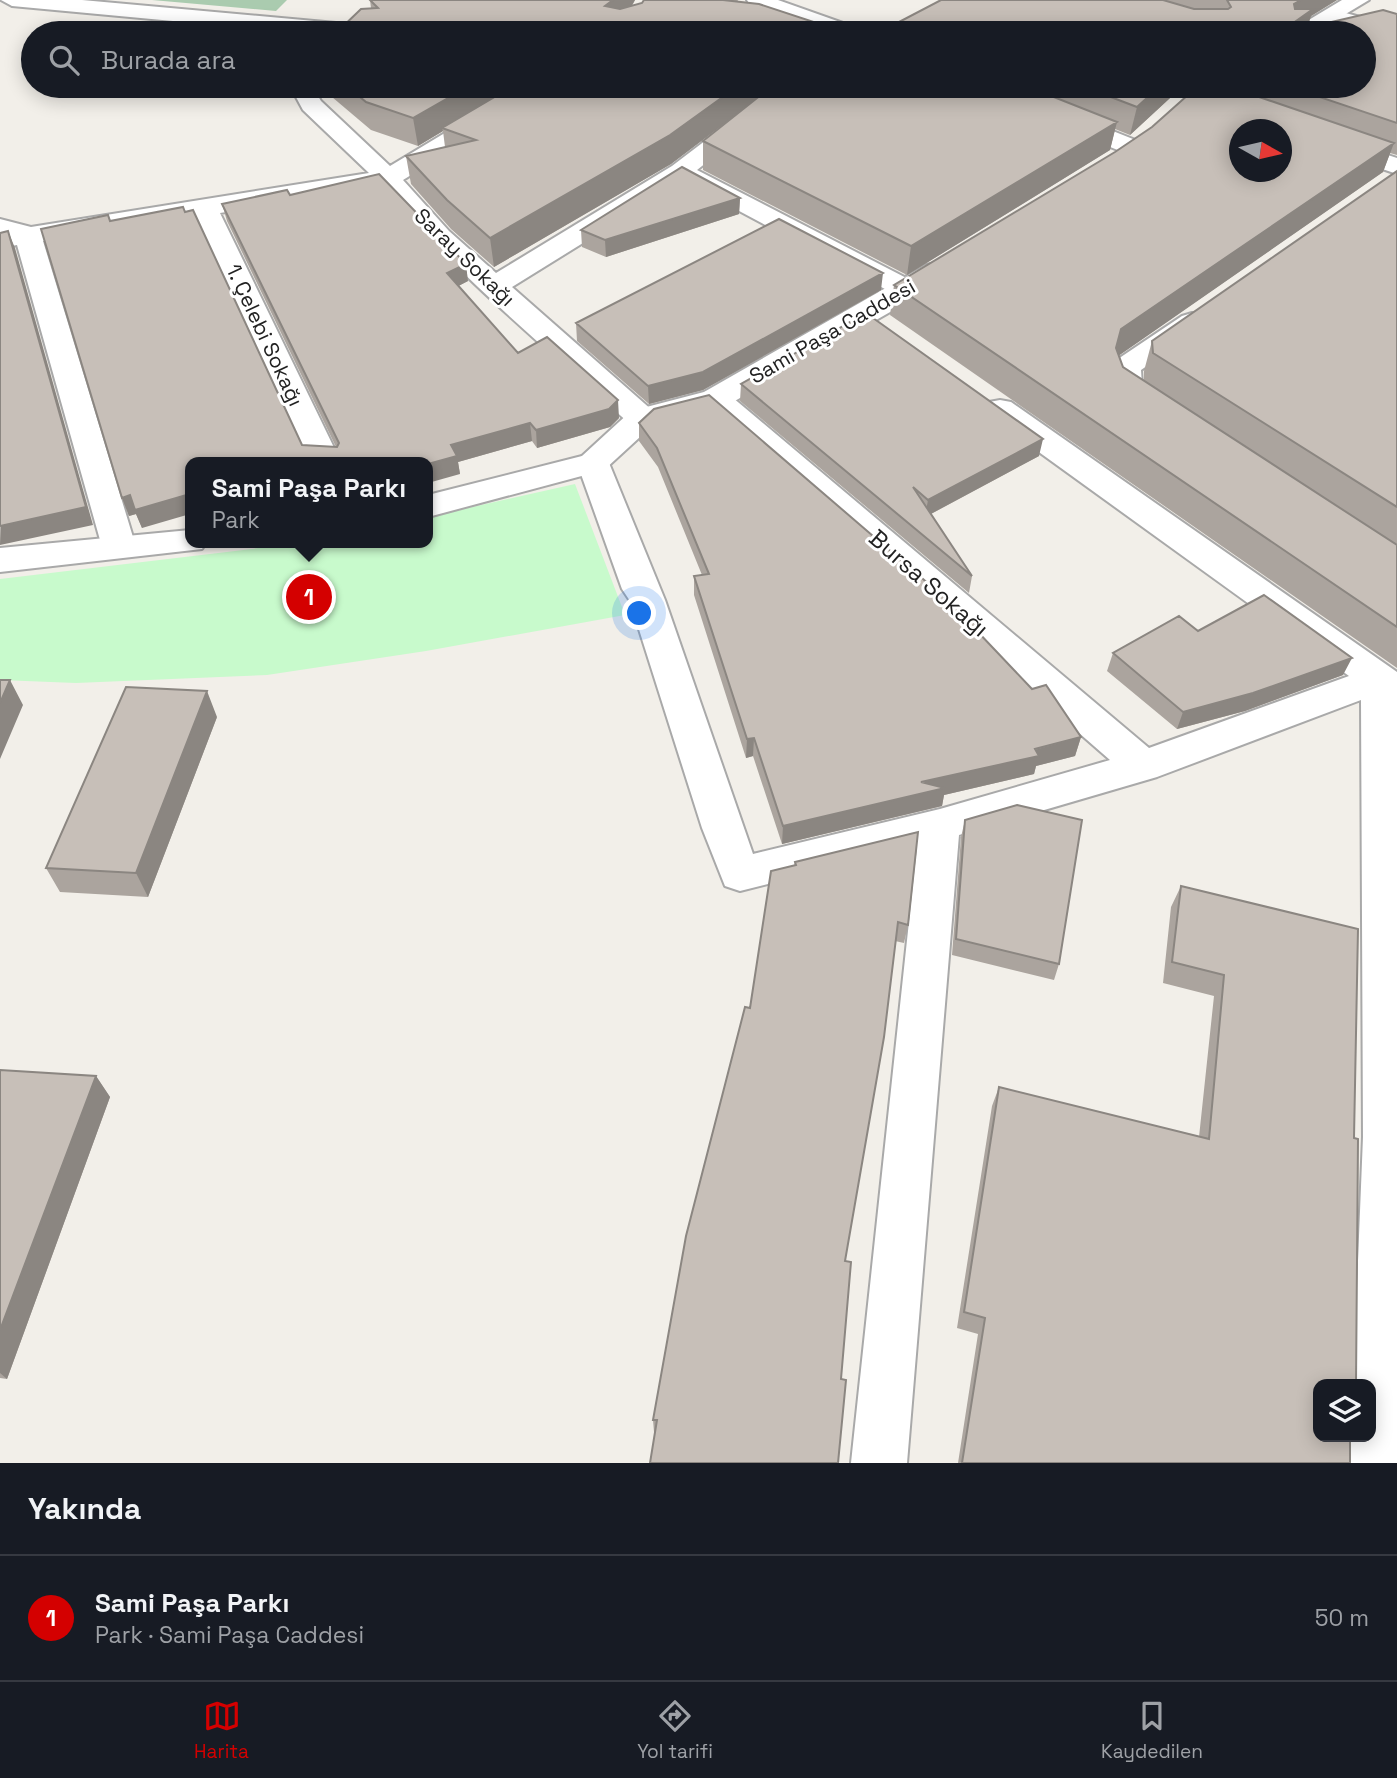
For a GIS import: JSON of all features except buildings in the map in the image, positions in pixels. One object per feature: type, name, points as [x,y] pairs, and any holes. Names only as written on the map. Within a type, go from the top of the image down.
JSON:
[{"type":"street","points":[[12,0],[223,21]]},
{"type":"street","points":[[758,0],[816,21]]},
{"type":"street","points":[[1320,21],[1358,0]]},
{"type":"street","points":[[333,21],[344,9]]},
{"type":"street","points":[[1331,15],[1352,21]]},
{"type":"street","points":[[1376,28],[1397,34]]},
{"type":"street","name":"Saray Sokağı","points":[[308,98],[388,178],[439,237],[642,418]]},
{"type":"street","points":[[14,238],[388,178],[519,98]]},
{"type":"street","points":[[493,287],[681,171],[775,98]]},
{"type":"street","points":[[1017,98],[1144,139],[1107,167]]},
{"type":"street","points":[[1320,139],[1397,166]]},
{"type":"street","points":[[681,171],[908,290]]},
{"type":"street","name":"1. Çelebi Sokağı","points":[[205,208],[323,457]]},
{"type":"street","points":[[0,223],[14,238],[119,547]]},
{"type":"street","name":"Sami Paşa Caddesi","points":[[433,505],[593,463],[642,418],[715,399],[908,290],[959,257]]},
{"type":"street","points":[[1183,426],[1127,389],[1126,367],[1214,308]]},
{"type":"street","points":[[864,313],[898,337]]},
{"type":"street","points":[[965,384],[1389,684]]},
{"type":"street","name":"Bursa Sokağı","points":[[715,399],[1143,766]]},
{"type":"street","points":[[593,463],[640,589],[647,600],[722,828],[740,874],[940,825],[1143,766],[1389,684]]},
{"type":"street","points":[[0,560],[185,541]]},
{"type":"street","points":[[1377,1463],[1387,1137],[1389,684]]},
{"type":"street","points":[[879,1463],[940,825]]},
{"type":"green space","points":[[152,0],[287,0],[276,11]]},
{"type":"green space","points":[[575,484],[625,615],[426,651],[267,675],[76,683],[0,680],[0,579],[259,548],[433,548],[433,516]]},
{"type":"place","name":"Sami Paşa Parkı","points":[[309,597]]}]
